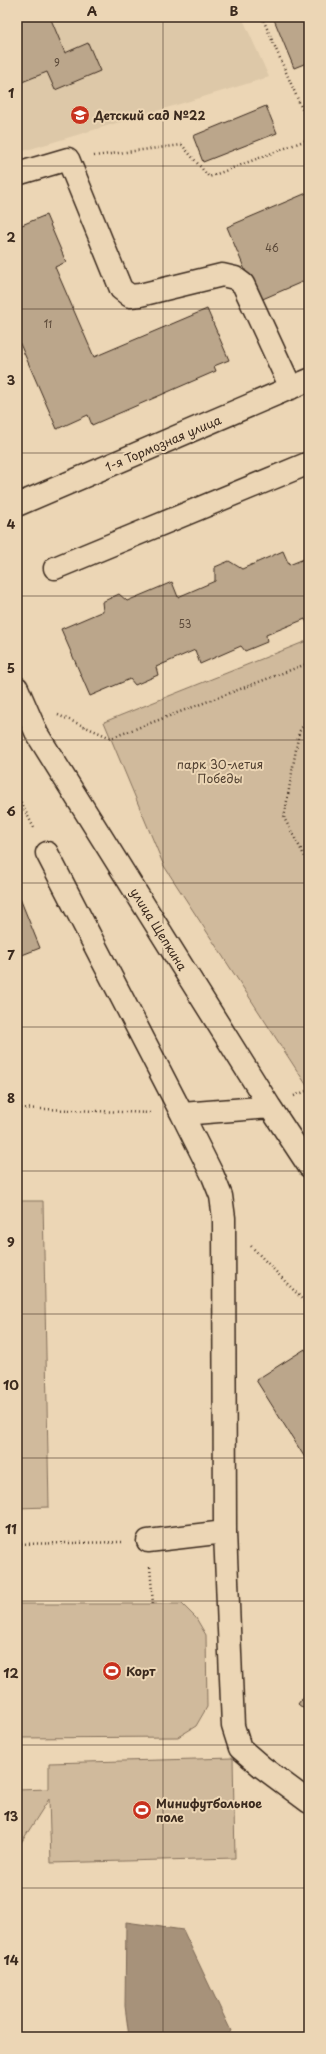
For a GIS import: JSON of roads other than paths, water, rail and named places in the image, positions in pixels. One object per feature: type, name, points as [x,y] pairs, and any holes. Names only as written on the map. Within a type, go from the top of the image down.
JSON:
[{"type":"street","points":[[17,174],[68,159],[121,289],[130,296],[222,276],[235,278],[244,284],[300,384]]},
{"type":"street","name":"1-я Тормозная улица","points":[[17,505],[300,384]]},
{"type":"street","points":[[55,568],[309,463]]},
{"type":"street","name":"улица Щепкина","points":[[18,696],[37,734],[270,1107],[309,1166]]},
{"type":"street","points":[[48,853],[182,1114],[213,1176],[221,1196],[224,1218],[225,1532],[233,1726],[240,1748],[262,1767],[309,1802]]},
{"type":"street","points":[[182,1114],[270,1107]]},
{"type":"street","points":[[148,1541],[225,1532]]},
{"type":"place","name":"Детский сад №22","points":[[80,115]]},
{"type":"place","name":"Корт","points":[[112,1671]]},
{"type":"place","name":"Минифутбольное поле","points":[[142,1810]]},
{"type":"park label","name":"парк 30-летия Победы","points":[[220,771]]}]
